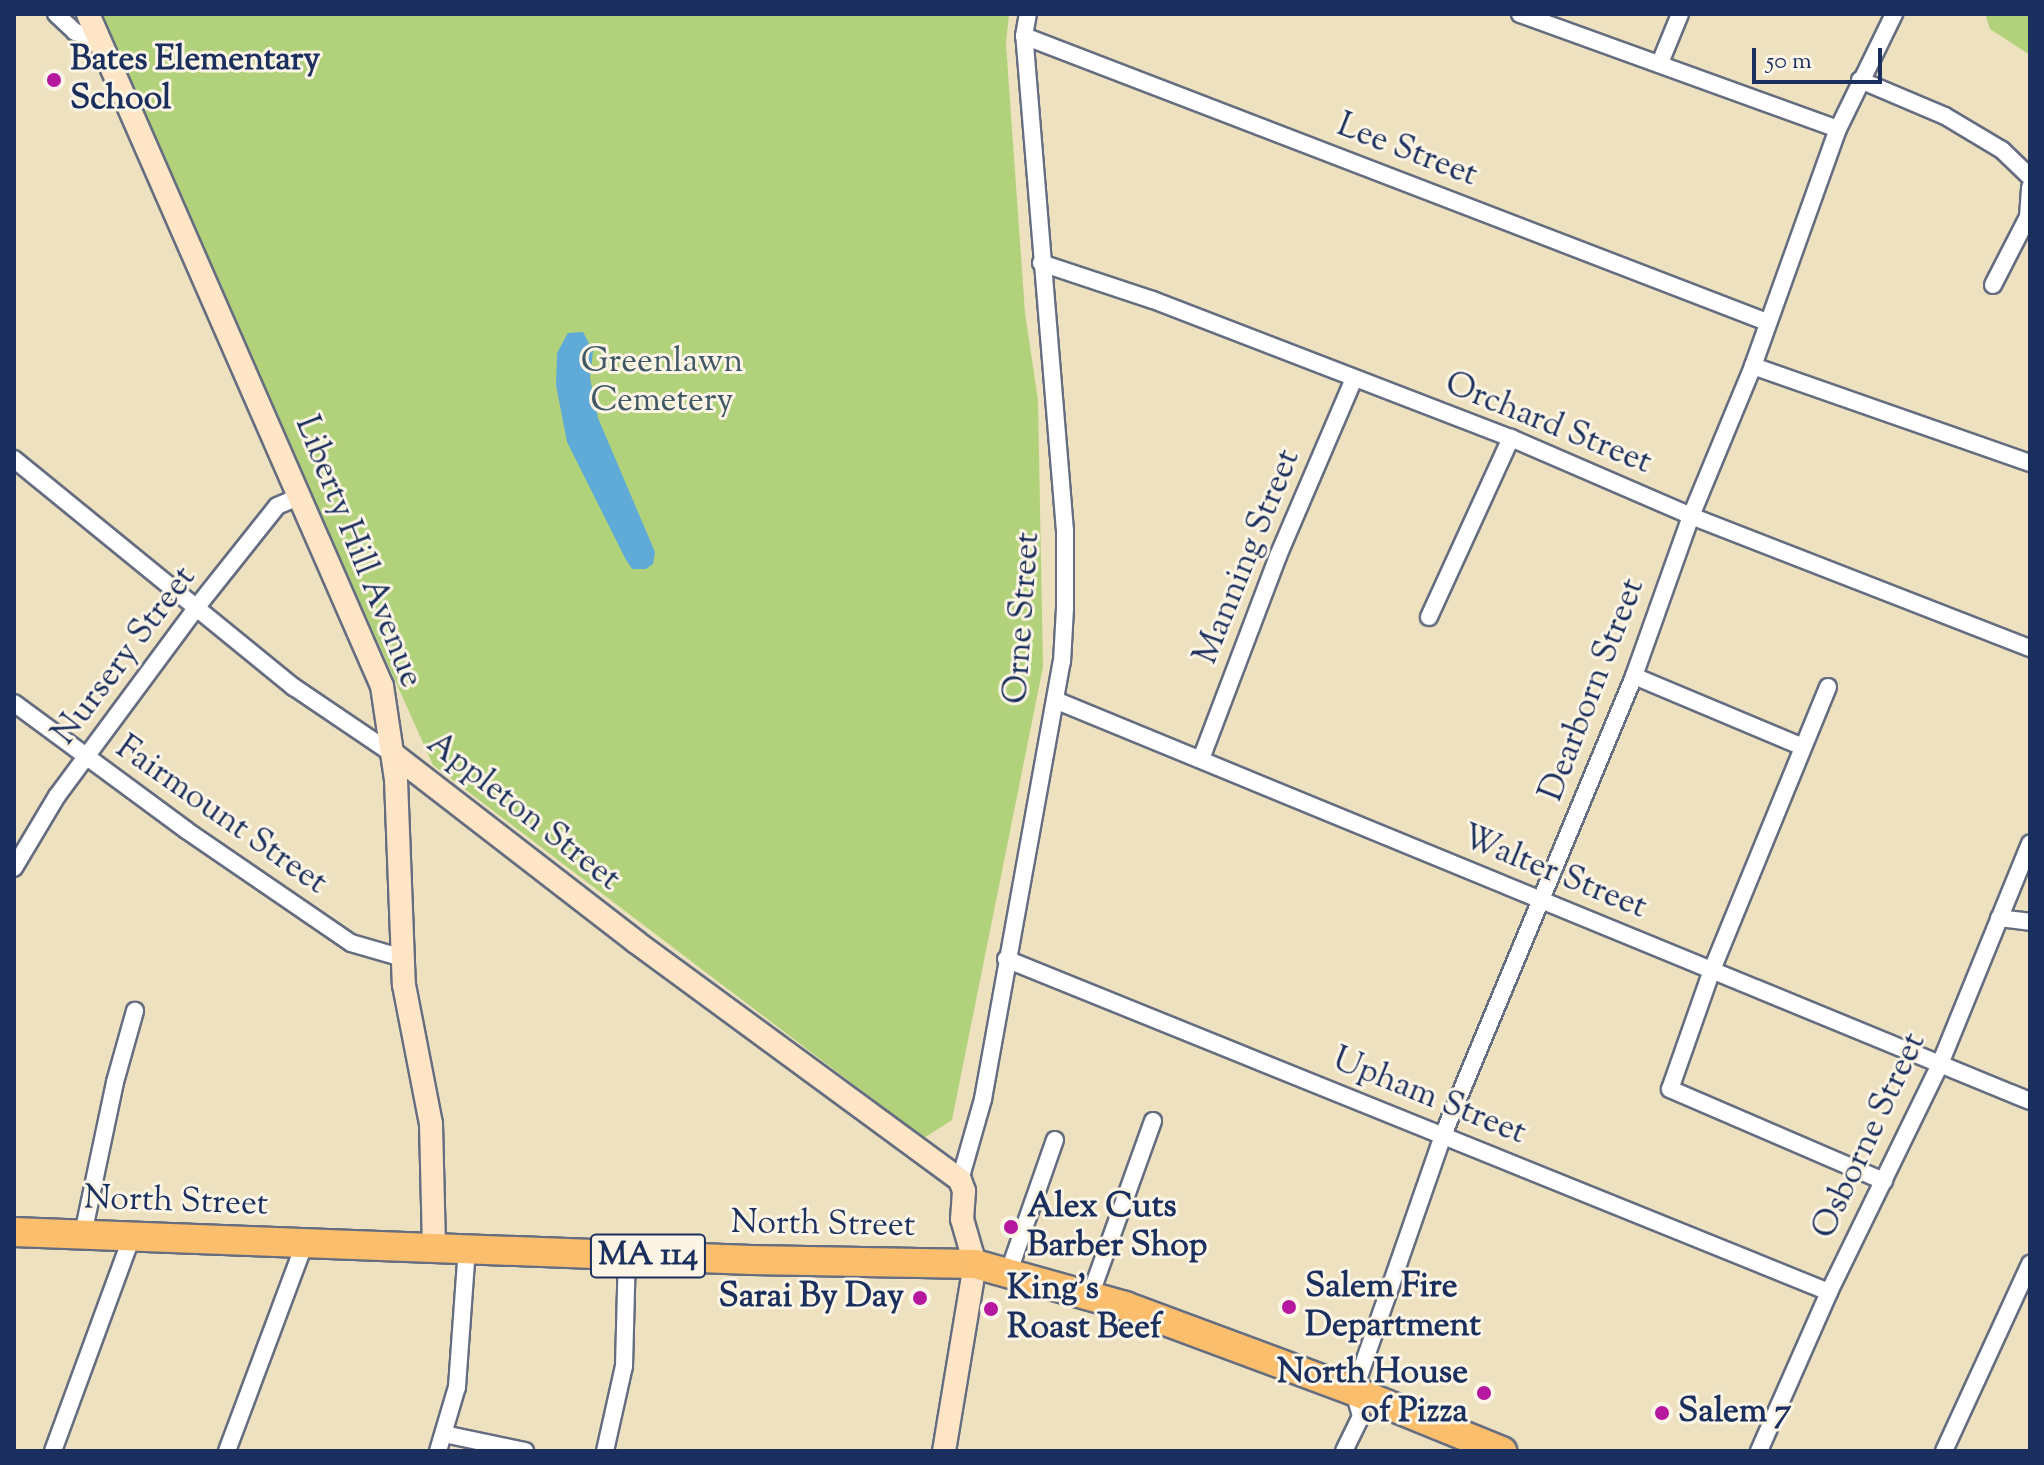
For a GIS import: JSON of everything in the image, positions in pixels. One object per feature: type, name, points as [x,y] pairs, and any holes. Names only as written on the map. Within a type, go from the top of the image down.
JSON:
[{"type":"highway","name":"North Street","points":[[14,1232],[627,1255],[975,1264],[1125,1306],[1354,1391],[1467,1445],[1502,1451]]},
{"type":"main road","name":"Liberty Hill Avenue","points":[[88,14],[375,665],[388,707],[404,985],[431,1124],[434,1246]]},
{"type":"main road","name":"Appleton Street","points":[[393,754],[636,942],[960,1180]]},
{"type":"main road","name":"Orne Street","points":[[960,1180],[964,1191],[962,1219],[975,1264]]},
{"type":"main road","points":[[944,1451],[975,1264]]},
{"type":"street","points":[[56,14],[75,32],[99,39]]},
{"type":"street","name":"Orne Street","points":[[960,1180],[983,1099],[1055,700],[1065,608],[1065,531],[1024,36],[1028,14]]},
{"type":"street","points":[[1520,14],[1838,129]]},
{"type":"street","points":[[1660,63],[1680,14]]},
{"type":"street","name":"Dearborn Street","points":[[1354,1391],[1443,1135],[1634,676],[1691,516],[1753,366],[1838,129],[1894,14]]},
{"type":"street","name":"Lee Street","points":[[1024,36],[1767,322]]},
{"type":"street","points":[[1860,80],[1945,116],[2002,150],[2030,177]]},
{"type":"street","points":[[1993,285],[2028,217],[2030,187]]},
{"type":"street","name":"Orchard Street","points":[[1041,263],[1153,300],[1511,438],[1691,516],[2030,648]]},
{"type":"street","points":[[1753,366],[2030,463]]},
{"type":"street","name":"Manning Street","points":[[1201,759],[1278,556],[1354,379]]},
{"type":"street","points":[[1429,617],[1511,438]]},
{"type":"street","name":"Appleton Street","points":[[14,459],[294,687],[393,754]]},
{"type":"street","name":"Nursery Street","points":[[14,868],[43,815],[196,608],[277,506],[301,496]]},
{"type":"street","points":[[1634,676],[1803,747]]},
{"type":"street","points":[[1828,687],[1712,970],[1670,1089],[1884,1181]]},
{"type":"street","name":"Walter Street","points":[[1055,700],[2030,1101]]},
{"type":"street","name":"Fairmount Street","points":[[14,703],[87,759],[351,943],[403,958]]},
{"type":"street","name":"Osborne Street","points":[[1759,1451],[1829,1292],[1940,1064],[2030,844]]},
{"type":"street","points":[[1999,918],[2030,922]]},
{"type":"street","name":"Upham Street","points":[[1006,959],[1829,1292]]},
{"type":"street","points":[[83,1234],[115,1082],[135,1011]]},
{"type":"street","points":[[1090,1296],[1153,1121]]},
{"type":"street","points":[[1008,1274],[1055,1140]]},
{"type":"street","points":[[53,1451],[132,1236]]},
{"type":"street","points":[[227,1451],[305,1242]]},
{"type":"street","points":[[438,1451],[457,1387],[467,1248]]},
{"type":"street","points":[[605,1451],[624,1366],[627,1255]]},
{"type":"street","points":[[1944,1451],[2030,1264]]},
{"type":"street","points":[[1344,1451],[1361,1416],[1354,1391]]},
{"type":"street","points":[[444,1434],[525,1451]]},
{"type":"green space","name":"Greenlawn Cemetery","points":[[96,14],[1009,14],[1006,44],[1025,313],[1038,400],[1043,667],[952,1120],[924,1138],[433,765]]},
{"type":"green space","points":[[1985,14],[2030,14],[2030,55],[1990,29]]},
{"type":"water","points":[[583,332],[593,351],[590,378],[598,418],[655,552],[653,564],[646,569],[632,569],[626,560],[567,442],[556,385],[557,353],[568,333]]},
{"type":"place","name":"Bates Elementary School","points":[[54,80]]},
{"type":"place","name":"Alex Cuts Barber Shop","points":[[1011,1227]]},
{"type":"place","name":"Sarai By Day","points":[[920,1298]]},
{"type":"place","name":"Salem Fire Department","points":[[1289,1307]]},
{"type":"place","name":"King's Roast Beef","points":[[991,1309]]},
{"type":"place","name":"North House of Pizza","points":[[1484,1393]]},
{"type":"place","name":"Salem 7","points":[[1662,1413]]}]
